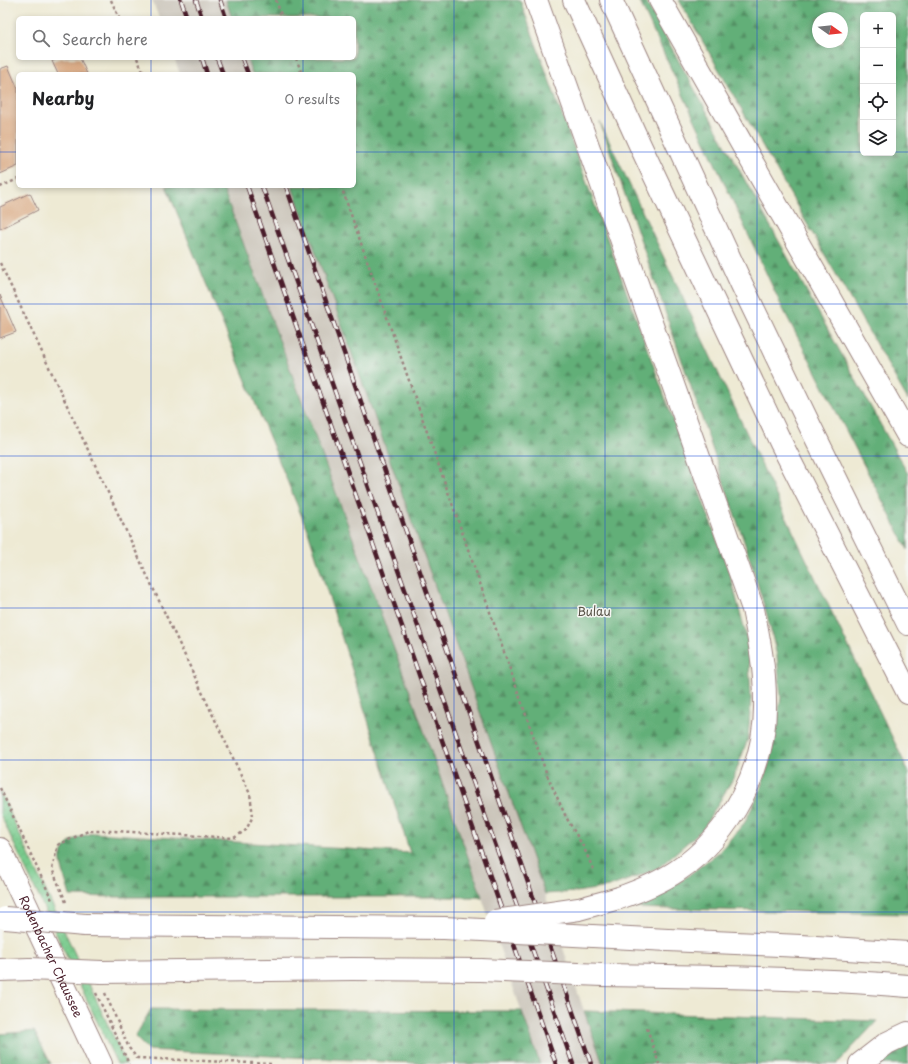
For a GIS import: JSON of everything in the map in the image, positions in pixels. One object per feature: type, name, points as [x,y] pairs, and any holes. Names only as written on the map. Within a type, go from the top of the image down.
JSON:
[{"type":"main road","points":[[444,928],[579,909],[619,898],[646,888],[678,871],[704,849],[729,819],[751,778],[763,731],[766,701],[763,666],[753,609],[536,0]]},
{"type":"main road","points":[[574,0],[653,173],[778,436],[908,693]]},
{"type":"main road","points":[[611,0],[742,285],[908,624]]},
{"type":"main road","points":[[660,0],[908,436]]},
{"type":"main road","name":"Rodenbacher Chaussee","points":[[0,849],[100,1064]]},
{"type":"main road","points":[[2,918],[85,925],[444,928],[801,946],[908,953]]},
{"type":"main road","points":[[0,970],[30,969],[103,981],[352,969],[481,970],[603,975],[785,978],[858,981],[908,986]]},
{"type":"main road","points":[[860,1064],[887,1043],[908,1033]]},
{"type":"path","points":[[111,0],[118,16]]},
{"type":"path","points":[[276,0],[281,16]]},
{"type":"path","points":[[138,60],[143,72]]},
{"type":"path","points":[[297,60],[301,72]]},
{"type":"path","points":[[0,187],[16,180]]},
{"type":"path","points":[[342,188],[547,775],[566,817],[584,848],[594,871]]},
{"type":"path","points":[[0,263],[250,794],[253,816],[246,830],[234,838],[115,831],[88,831],[58,845],[52,869],[68,905]]},
{"type":"path","points":[[103,981],[129,1048],[136,1058],[274,1064]]},
{"type":"path","points":[[647,1028],[659,1064]]},
{"type":"shaded area","points":[[152,0],[226,0],[231,16],[158,16]]},
{"type":"shaded area","points":[[175,60],[248,60],[251,72],[179,72]]},
{"type":"shaded area","points":[[223,188],[293,188],[545,894],[603,1064],[540,1064],[413,700]]},
{"type":"green space","name":"Bulau","points":[[226,0],[520,0],[731,578],[748,642],[751,698],[748,739],[734,777],[703,829],[657,869],[609,887],[576,892],[545,894],[293,188],[356,188],[356,72],[251,72],[248,60],[356,60],[356,16],[231,16]]},
{"type":"green space","points":[[639,0],[645,0],[908,474],[908,550],[781,305]]},
{"type":"green space","points":[[679,0],[908,0],[908,400]]},
{"type":"green space","points":[[600,122],[798,542],[908,770],[908,914],[628,908],[681,881],[719,852],[745,822],[759,793],[770,760],[781,697],[777,656],[767,615],[747,550]]},
{"type":"green space","points":[[167,188],[223,188],[413,700],[482,897],[70,896],[61,864],[61,856],[69,843],[94,833],[410,853],[309,534]]},
{"type":"green space","points":[[0,792],[126,1064],[117,1064],[0,814]]},
{"type":"green space","points":[[151,1009],[522,1011],[540,1064],[435,1064],[148,1050],[135,1037]]},
{"type":"green space","points":[[584,1011],[877,1021],[837,1064],[603,1064]]},
{"type":"green space","points":[[34,1031],[51,1064],[0,1064],[0,1034]]},
{"type":"green space","points":[[908,1045],[908,1064],[877,1064],[893,1051]]},
{"type":"building","points":[[81,60],[86,72],[57,72],[52,61]]},
{"type":"building","points":[[8,66],[16,84],[16,167],[0,174],[0,69]]},
{"type":"building","points":[[30,193],[38,210],[0,229],[0,207]]},
{"type":"building","points":[[0,295],[16,332],[0,338]]},
{"type":"railway","points":[[181,0],[186,16]]},
{"type":"railway","points":[[196,0],[201,16]]},
{"type":"railway","points":[[220,0],[225,16]]},
{"type":"railway","points":[[203,60],[206,72]]},
{"type":"railway","points":[[218,60],[222,72]]},
{"type":"railway","points":[[243,60],[247,72]]},
{"type":"railway","points":[[248,188],[556,1064]]},
{"type":"railway","points":[[263,188],[573,1064]]},
{"type":"railway","points":[[287,188],[591,1064]]}]
